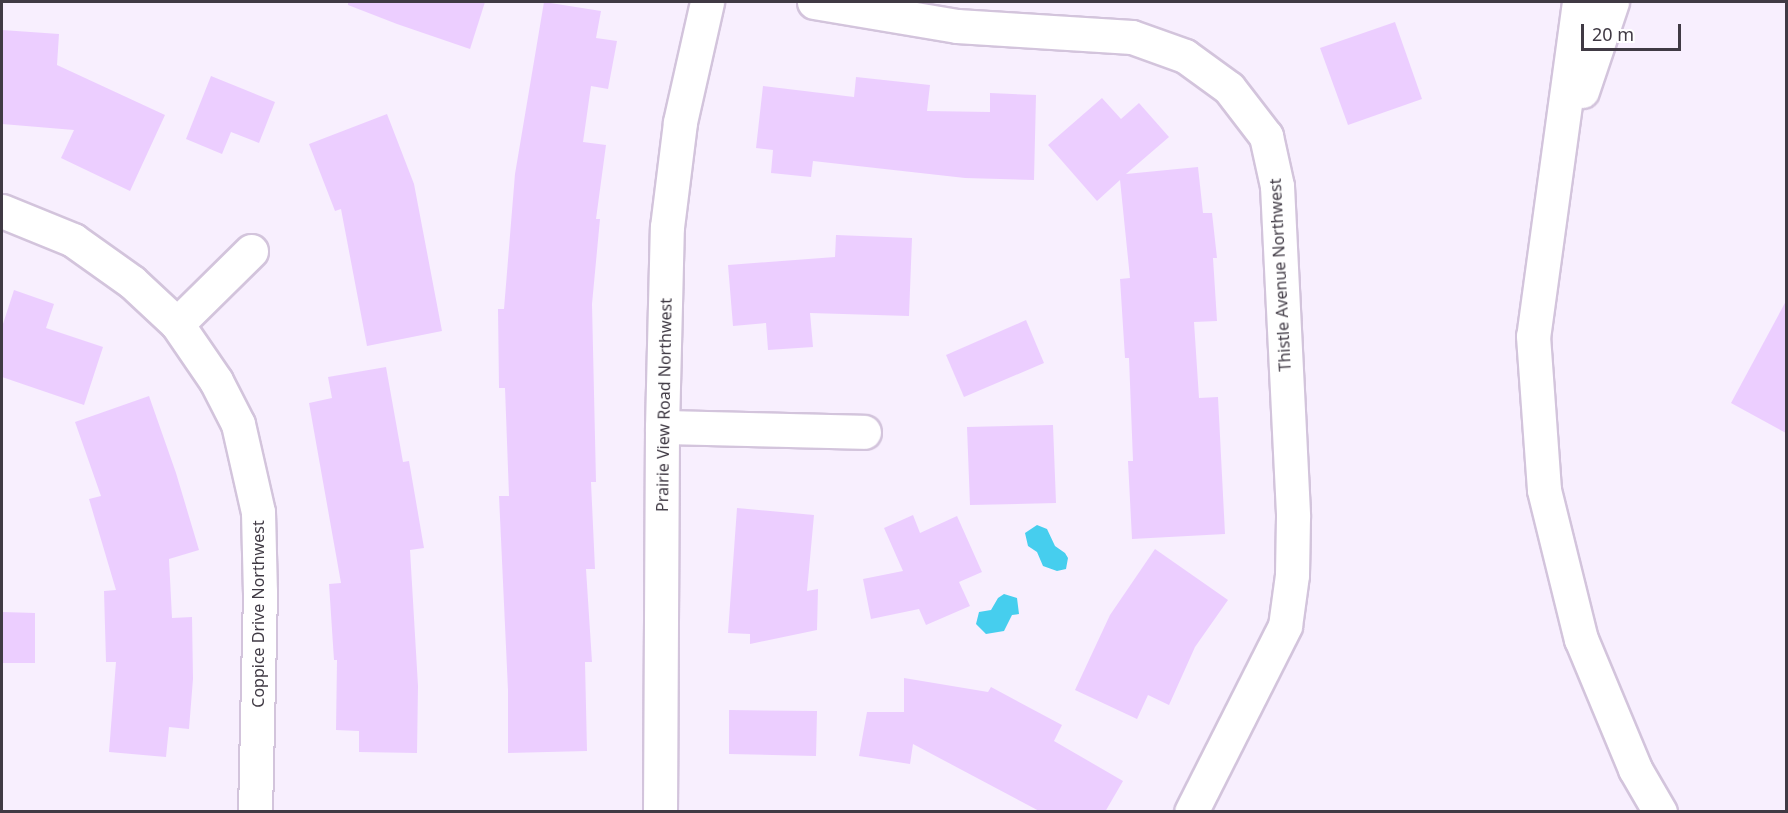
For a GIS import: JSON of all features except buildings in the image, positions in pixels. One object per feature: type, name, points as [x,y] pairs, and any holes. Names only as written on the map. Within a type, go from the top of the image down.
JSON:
[{"type":"street","name":"Prairie View Road Northwest","points":[[660,812],[662,427],[667,227],[680,122],[707,2]]},
{"type":"street","name":"Thistle Avenue Northwest","points":[[814,2],[957,26],[1132,37],[1185,56],[1229,88],[1266,136],[1277,186],[1292,505],[1292,575],[1285,626],[1191,812]]},
{"type":"street","points":[[1579,2],[1533,336],[1544,490],[1581,639],[1635,769],[1660,812]]},
{"type":"street","points":[[1557,164],[1617,7]]},
{"type":"street","name":"Coppice Drive Northwest","points":[[2,211],[73,240],[132,282],[177,324],[216,381],[238,423],[258,512],[260,592],[255,812]]},
{"type":"street","points":[[177,324],[251,251]]},
{"type":"street","points":[[662,427],[864,432]]},
{"type":"water","points":[[1037,525],[1047,529],[1055,546],[1065,553],[1068,558],[1066,569],[1057,571],[1043,566],[1037,552],[1028,546],[1025,533]]},
{"type":"water","points":[[1004,594],[1017,598],[1019,614],[1012,615],[1004,631],[986,634],[976,624],[979,612],[991,610],[998,598]]}]
